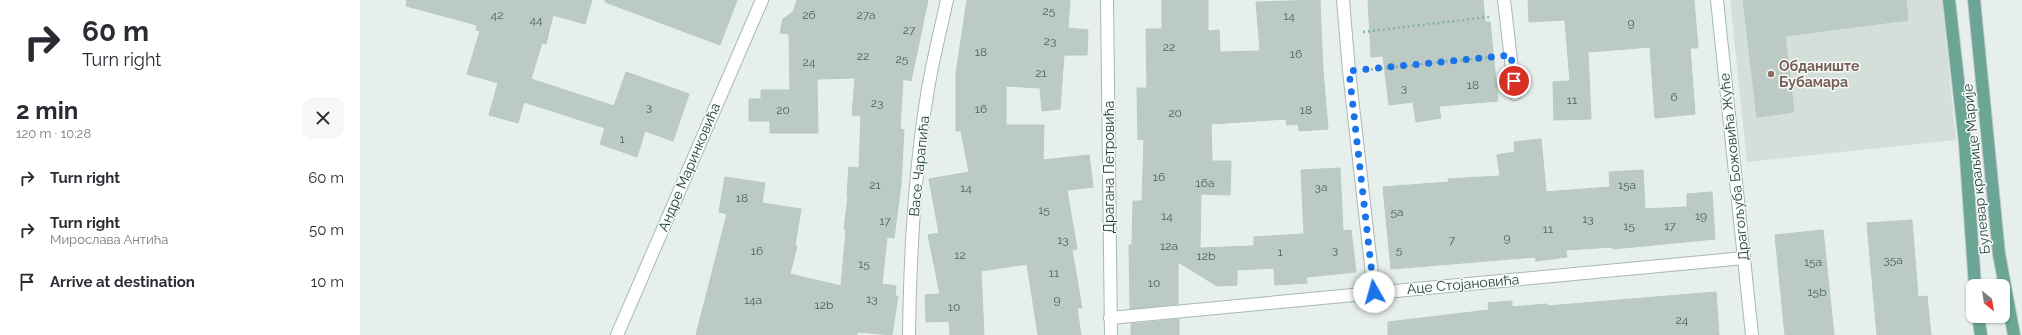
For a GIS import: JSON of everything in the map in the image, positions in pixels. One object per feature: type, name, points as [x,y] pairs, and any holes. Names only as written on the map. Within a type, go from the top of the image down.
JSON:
[{"type":"main road","name":"Булевар краљице Марије","points":[[1950,0],[1965,143],[1975,279]]},
{"type":"main road","name":"Булевар краљице Марије","points":[[1974,0],[1999,254],[2014,335]]},
{"type":"main road","points":[[1979,323],[1981,335]]},
{"type":"street","name":"Андре Маринковића","points":[[617,335],[762,0]]},
{"type":"street","name":"Васе Чарапића","points":[[909,335],[910,260],[922,131],[927,93],[947,0]]},
{"type":"street","name":"Драгана Петровића","points":[[1108,0],[1111,335]]},
{"type":"street","points":[[1344,0],[1349,71],[1374,292]]},
{"type":"street","points":[[1504,0],[1515,94]]},
{"type":"street","name":"Драгољуба Божовића Жуће","points":[[1717,0],[1752,335]]},
{"type":"street","name":"Аце Стојановића","points":[[1110,318],[1744,258]]},
{"type":"path","points":[[1346,34],[1506,15]]},
{"type":"path","points":[[1349,71],[1511,55]]},
{"type":"shaded area","points":[[1730,0],[1942,0],[1956,140],[1747,162]]},
{"type":"building","points":[[407,0],[592,0],[585,24],[553,15],[546,44],[542,43],[531,79],[614,106],[626,72],[689,94],[673,141],[645,131],[637,157],[600,144],[605,128],[524,102],[518,123],[489,115],[498,83],[467,74],[480,31],[476,30],[477,25],[406,6]]},
{"type":"building","points":[[605,0],[737,0],[720,45],[605,2]]},
{"type":"building","points":[[797,0],[928,0],[911,81],[903,79],[900,129],[904,130],[901,184],[894,238],[887,237],[882,284],[896,286],[895,296],[898,296],[892,335],[857,332],[857,335],[696,335],[727,214],[719,212],[725,177],[765,183],[762,203],[801,209],[795,245],[797,246],[790,274],[841,286],[846,230],[844,229],[848,197],[849,167],[859,168],[861,116],[852,115],[855,78],[817,79],[818,133],[770,133],[770,121],[749,121],[749,99],[761,99],[761,90],[790,90],[789,34],[780,33],[783,19],[793,12]]},
{"type":"building","points":[[967,0],[1070,0],[1068,28],[1088,30],[1087,55],[1064,55],[1060,109],[1042,111],[1040,88],[1006,86],[1006,125],[1044,125],[1043,160],[1089,155],[1093,187],[1067,190],[1077,249],[1072,250],[1082,308],[1077,308],[1081,335],[1038,335],[1027,264],[981,271],[984,335],[950,335],[949,321],[926,322],[925,295],[940,294],[928,235],[939,233],[929,179],[969,172],[961,131],[956,131],[956,73]]},
{"type":"building","points":[[1162,0],[1208,0],[1208,31],[1219,30],[1220,52],[1260,51],[1256,2],[1320,0],[1323,71],[1328,129],[1299,131],[1298,124],[1287,125],[1286,119],[1211,124],[1212,161],[1231,161],[1230,195],[1201,194],[1200,248],[1254,246],[1254,237],[1304,234],[1301,170],[1340,168],[1343,231],[1351,230],[1356,272],[1306,277],[1307,283],[1275,285],[1274,268],[1237,270],[1237,285],[1217,286],[1178,262],[1178,304],[1130,309],[1129,245],[1132,245],[1133,201],[1142,201],[1144,139],[1138,140],[1137,88],[1147,88],[1146,29],[1162,29]]},
{"type":"building","points":[[1368,0],[1483,0],[1485,22],[1490,22],[1498,101],[1439,106],[1441,118],[1416,122],[1413,102],[1389,105],[1383,56],[1371,57]]},
{"type":"building","points":[[1528,0],[1694,0],[1698,48],[1690,48],[1695,114],[1655,118],[1650,47],[1588,52],[1591,119],[1554,120],[1553,82],[1570,81],[1565,20],[1529,22]]},
{"type":"building","name":"Обданиште Бубамара","points":[[1743,0],[1906,0],[1908,20],[1785,36],[1794,112],[1757,117]]},
{"type":"building","points":[[1541,139],[1546,192],[1610,187],[1609,172],[1643,170],[1645,209],[1687,207],[1687,194],[1712,192],[1715,239],[1613,249],[1613,247],[1566,250],[1567,257],[1536,261],[1535,257],[1391,269],[1383,187],[1449,182],[1448,179],[1500,176],[1497,155],[1515,152],[1514,142]]},
{"type":"building","points":[[1912,220],[1918,297],[1927,296],[1931,335],[1877,335],[1867,223]]},
{"type":"building","points":[[1823,230],[1834,335],[1785,335],[1775,235]]},
{"type":"building","points":[[1716,292],[1719,335],[1388,335],[1388,322],[1489,310],[1488,303],[1512,301],[1512,307],[1547,304],[1548,306]]},
{"type":"building","points":[[1179,319],[1179,335],[1131,335],[1131,324]]},
{"type":"place","name":"Обданиште Бубамара","points":[[1771,74]]},
{"type":"route","points":[[1374,292],[1349,71],[1511,55],[1514,81]]}]
